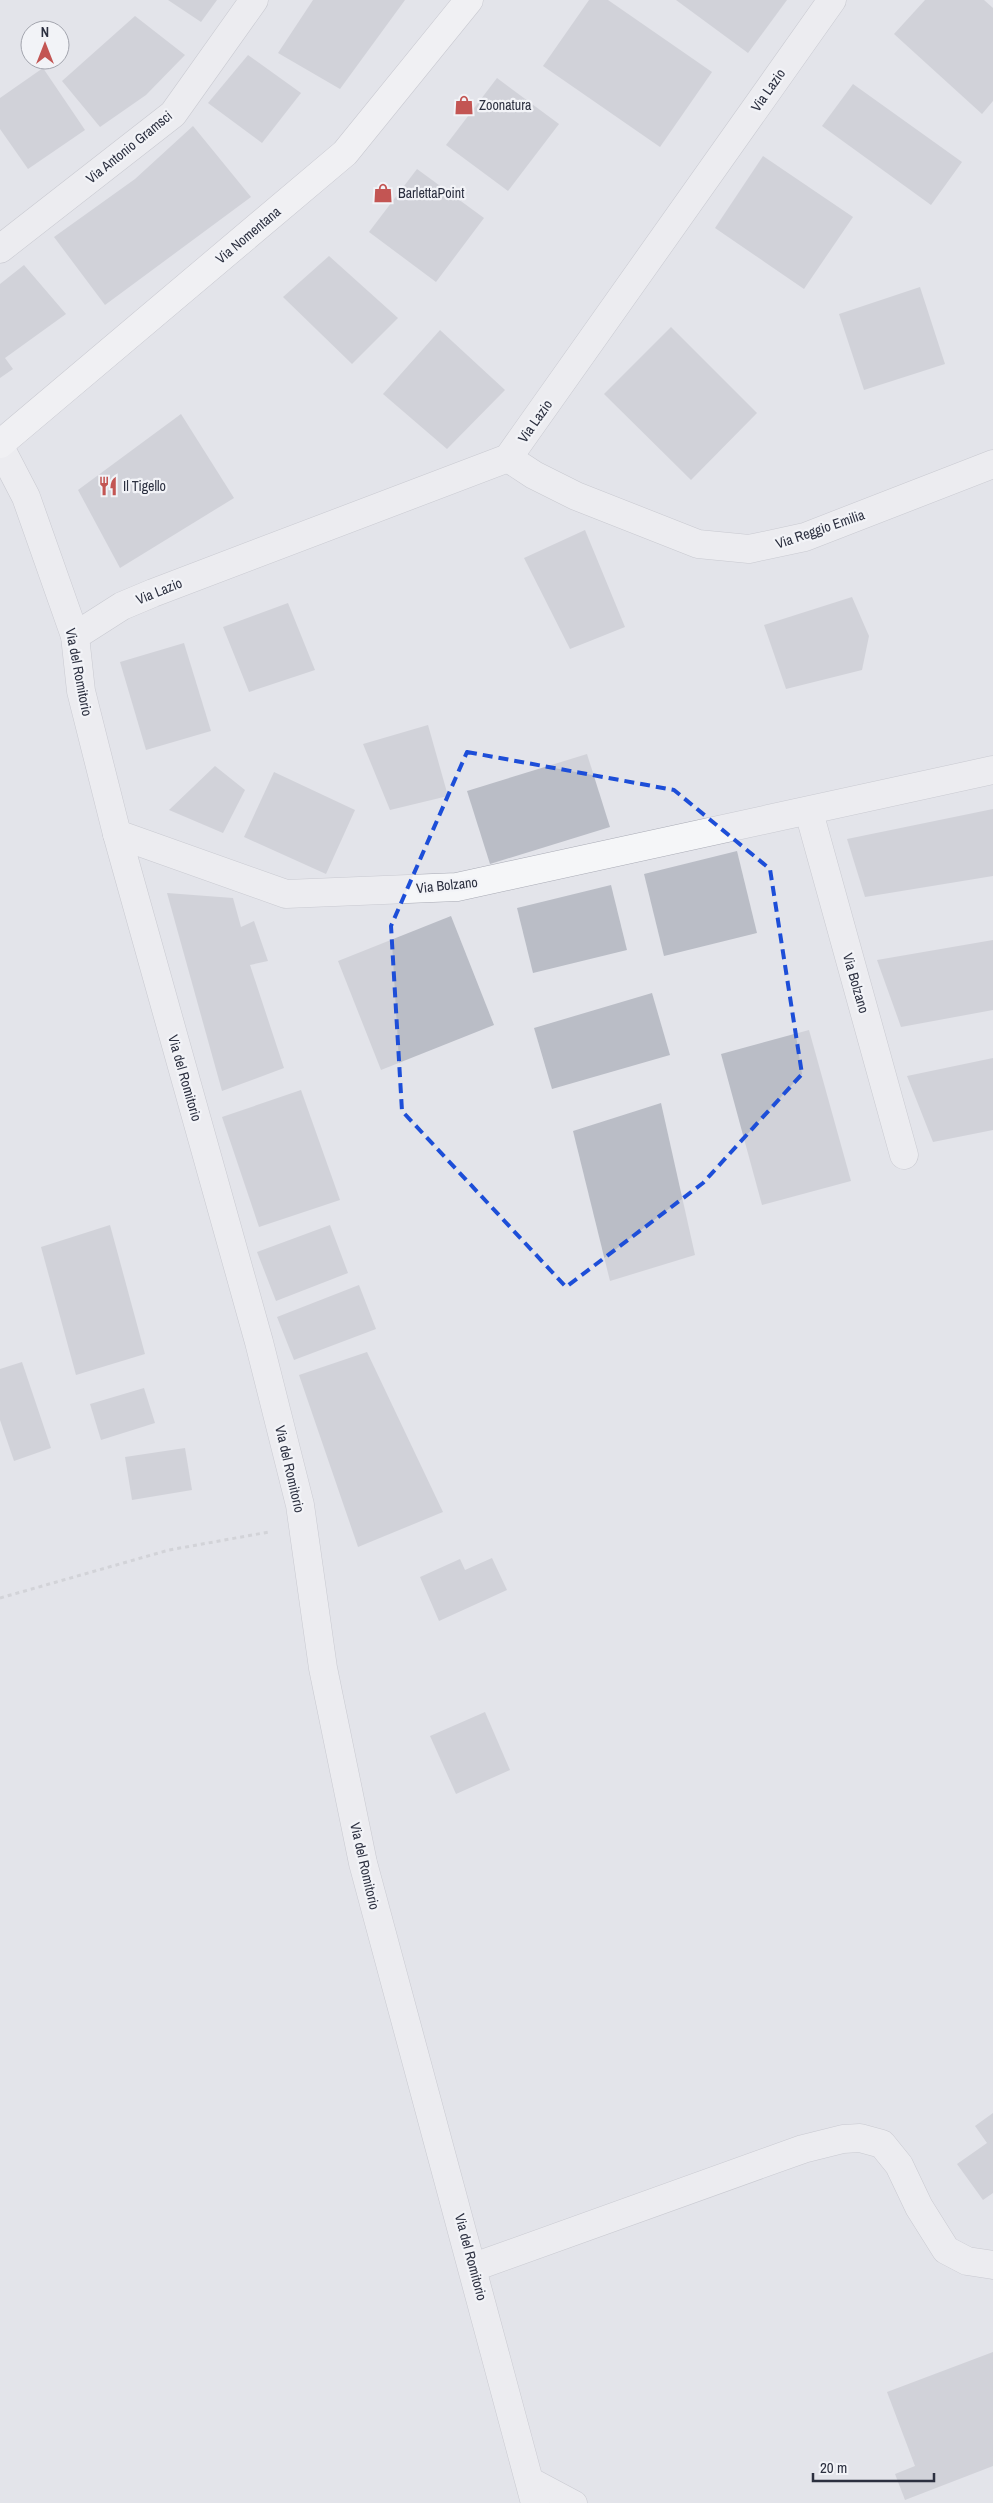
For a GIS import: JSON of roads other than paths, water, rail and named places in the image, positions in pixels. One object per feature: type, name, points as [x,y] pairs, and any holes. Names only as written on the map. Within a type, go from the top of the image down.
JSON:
[{"type":"main road","name":"Via Nomentana","points":[[0,446],[345,153],[469,0]]},
{"type":"street","name":"Via Antonio Gramsci","points":[[0,249],[173,114],[254,0]]},
{"type":"street","name":"Via Lazio","points":[[74,636],[122,606],[153,593],[508,458],[832,0]]},
{"type":"street","name":"Via del Romitorio","points":[[0,446],[26,497],[74,636],[81,691],[117,834],[259,1342],[302,1522],[323,1668],[363,1863],[533,2491]]},
{"type":"street","name":"Via Reggio Emilia","points":[[508,458],[534,475],[576,496],[698,544],[749,550],[805,537],[993,464]]},
{"type":"street","name":"Via Bolzano","points":[[117,834],[286,894],[456,887],[809,812],[993,770]]},
{"type":"street","name":"Via Bolzano","points":[[809,812],[904,1155]]},
{"type":"street","points":[[474,2268],[803,2148],[843,2139],[860,2138],[882,2144],[891,2153],[919,2207],[946,2250],[967,2261],[993,2265]]},
{"type":"lane","points":[[533,2491],[575,2503]]},
{"type":"place","name":"Zoonatura","points":[[464,105]]},
{"type":"place","name":"BarlettaPoint","points":[[383,193]]},
{"type":"place","name":"Il Tigello","points":[[108,486]]}]
